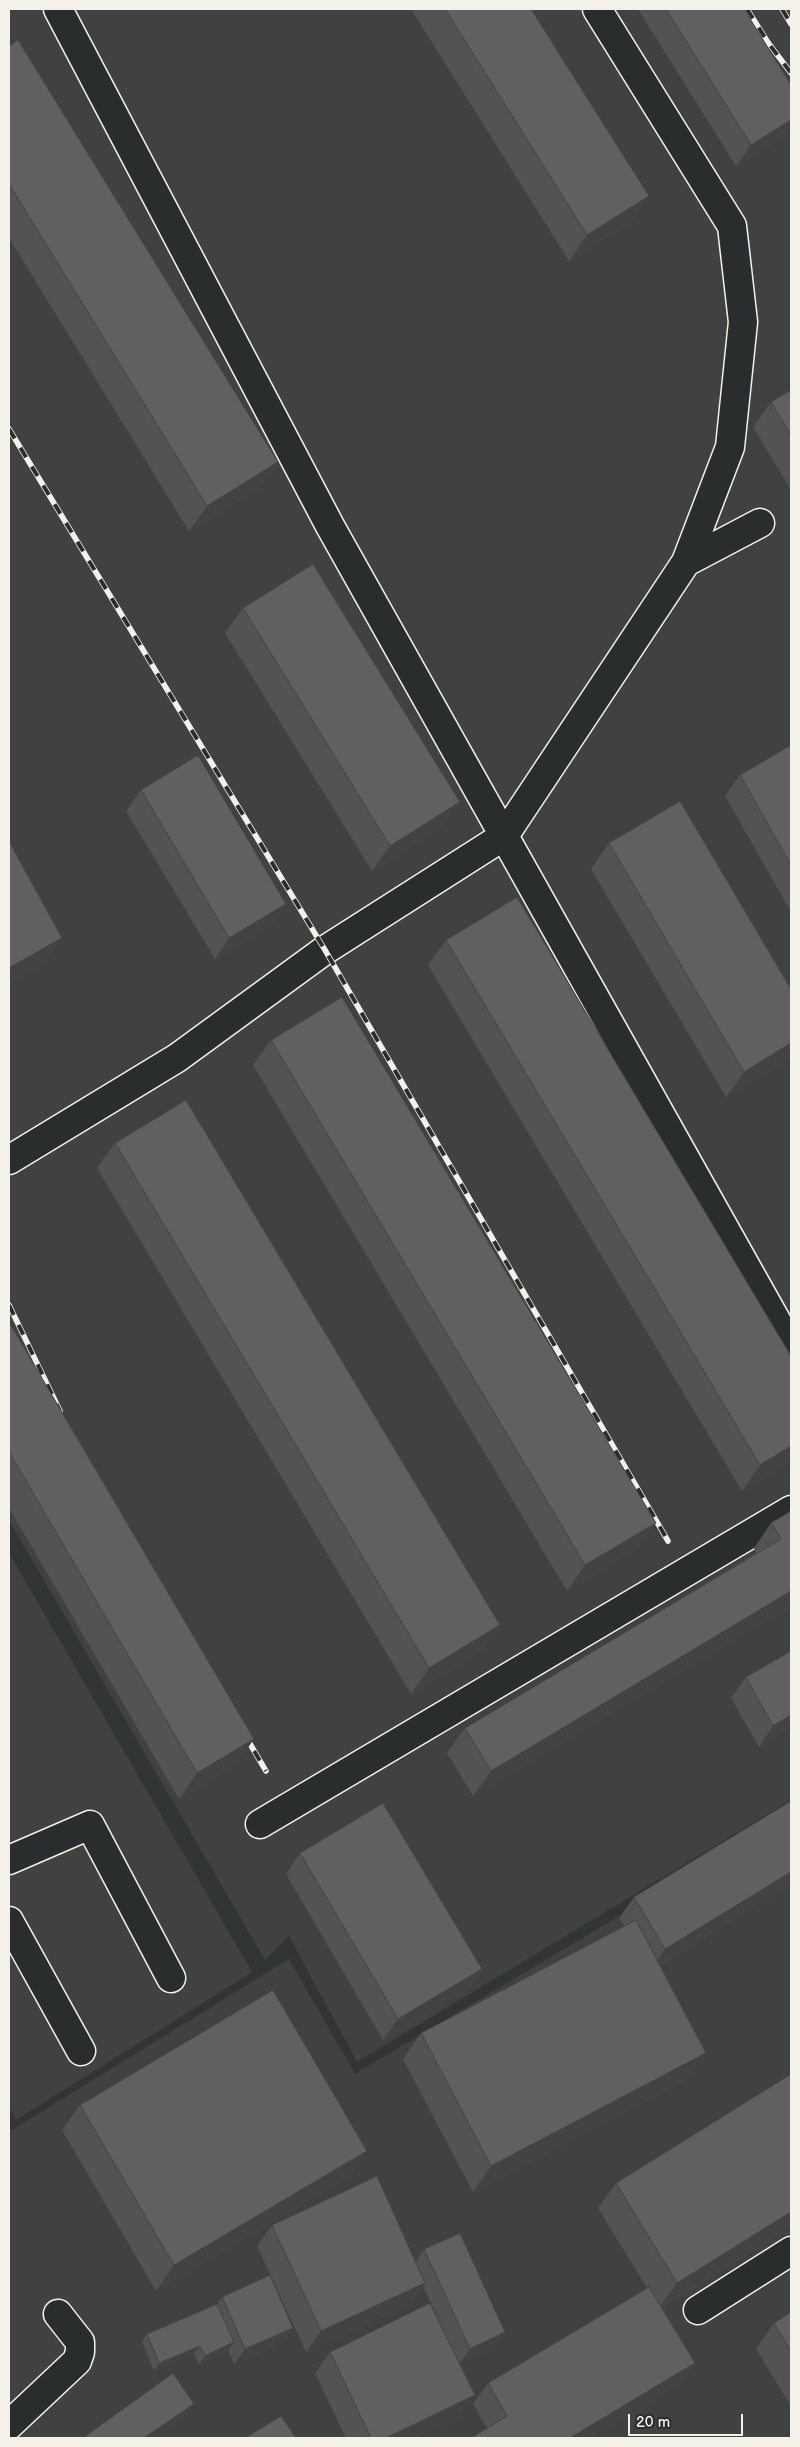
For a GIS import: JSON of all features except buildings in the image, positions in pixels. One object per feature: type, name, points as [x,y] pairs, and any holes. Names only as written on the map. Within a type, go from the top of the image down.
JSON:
[{"type":"lane","points":[[58,9],[330,526],[791,1346]]},
{"type":"lane","points":[[9,1160],[177,1058],[325,950],[504,836],[686,562],[730,447],[743,322],[732,226],[597,9]]},
{"type":"lane","points":[[686,562],[760,523]]},
{"type":"lane","points":[[260,1824],[791,1510]]},
{"type":"lane","points":[[9,1860],[90,1825],[171,1978]]},
{"type":"lane","points":[[9,1921],[81,2051]]},
{"type":"lane","points":[[698,2310],[791,2251]]},
{"type":"lane","points":[[9,2425],[77,2361],[80,2352],[80,2342],[58,2314]]},
{"type":"shaded area","points":[[9,9],[791,9],[791,1800],[357,2062],[289,1936],[265,1960],[9,1520]]},
{"type":"shaded area","points":[[9,1553],[252,1972],[16,2120],[9,2109]]},
{"type":"shaded area","points":[[791,1813],[791,2438],[9,2438],[9,2127],[12,2130],[289,1959],[355,2074]]},
{"type":"railway","points":[[747,9],[769,44],[791,73]]},
{"type":"railway","points":[[782,9],[791,24]]},
{"type":"railway","points":[[9,429],[325,950],[668,1541]]},
{"type":"railway","points":[[9,1305],[60,1411]]},
{"type":"railway","points":[[243,1732],[266,1771]]}]
